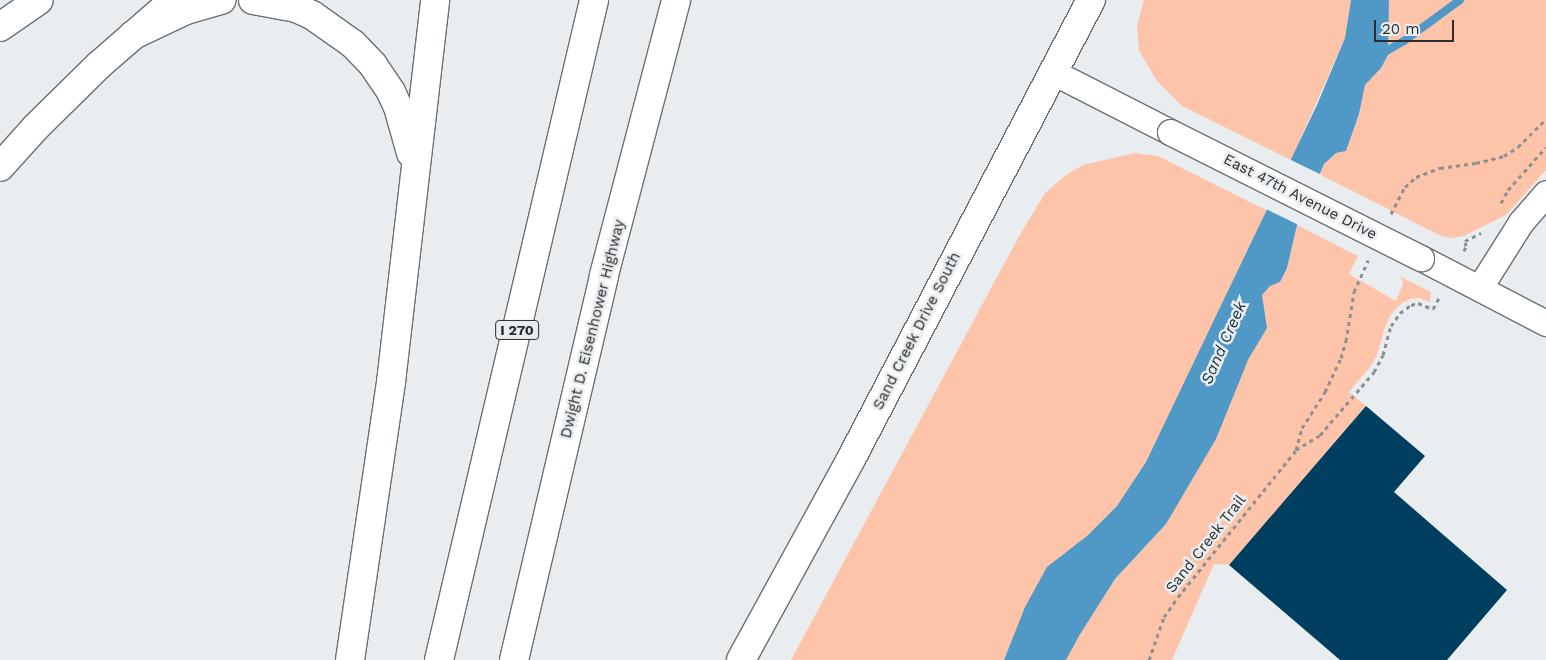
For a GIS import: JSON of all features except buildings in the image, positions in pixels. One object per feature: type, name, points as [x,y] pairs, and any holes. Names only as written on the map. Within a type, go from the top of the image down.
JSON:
[{"type":"main road","points":[[0,27],[39,0]]},
{"type":"main road","points":[[0,167],[36,127],[133,35],[174,0]]},
{"type":"main road","points":[[133,35],[186,10],[222,0]]},
{"type":"main road","points":[[253,0],[296,8],[312,15],[353,44],[374,65],[398,107],[414,169]]},
{"type":"main road","points":[[350,660],[391,382],[414,169],[435,0]]},
{"type":"main road","name":"I 270","points":[[439,660],[594,0]]},
{"type":"main road","name":"Dwight D. Eisenhower Highway","points":[[514,660],[604,275],[676,0]]},
{"type":"main road","name":"Sand Creek Drive South","points":[[741,660],[851,459],[1091,0]]},
{"type":"street","name":"East 47th Avenue Drive","points":[[1053,72],[1480,287],[1546,323]]},
{"type":"street","points":[[1480,287],[1521,222],[1546,194]]},
{"type":"path","points":[[1465,241],[1466,246]]},
{"type":"path","name":"Sand Creek Trail","points":[[1149,660],[1164,617],[1178,597],[1296,450],[1320,435],[1374,372],[1383,355],[1391,326],[1400,313],[1411,305],[1418,303],[1433,309],[1438,297]]},
{"type":"shaded area","points":[[1144,0],[1351,0],[1345,38],[1291,160],[1182,106],[1157,81],[1139,51],[1137,26]]},
{"type":"shaded area","points":[[1389,0],[1546,0],[1546,170],[1506,215],[1464,236],[1452,238],[1441,236],[1319,174],[1324,164],[1336,153],[1346,151],[1359,114],[1365,85],[1381,68],[1388,55]]},
{"type":"shaded area","points":[[1135,153],[1158,156],[1268,211],[1146,462],[1117,506],[1087,536],[1009,647],[1004,660],[791,660],[1018,238],[1045,193],[1066,175],[1083,165]]},
{"type":"shaded area","points":[[1297,225],[1358,256],[1349,274],[1396,301],[1403,284],[1401,277],[1431,292],[1430,302],[1419,298],[1410,299],[1401,304],[1391,314],[1377,355],[1370,367],[1349,392],[1366,406],[1229,565],[1214,564],[1172,660],[1066,660],[1115,579],[1166,524],[1248,360],[1267,328],[1261,295],[1270,286],[1280,282],[1287,268]]},
{"type":"water","name":"Sand Creek","points":[[1351,0],[1389,0],[1388,55],[1381,68],[1365,85],[1359,114],[1346,151],[1336,153],[1324,164],[1297,225],[1287,268],[1280,282],[1270,286],[1262,295],[1267,328],[1248,360],[1216,439],[1166,524],[1115,579],[1066,660],[1004,660],[1025,607],[1047,567],[1087,536],[1117,506],[1146,462],[1317,105],[1345,38]]},
{"type":"pier","points":[[1289,159],[1322,175],[1298,225],[1265,208]]},
{"type":"waterway","points":[[1379,52],[1383,53],[1404,41],[1460,0]]}]
